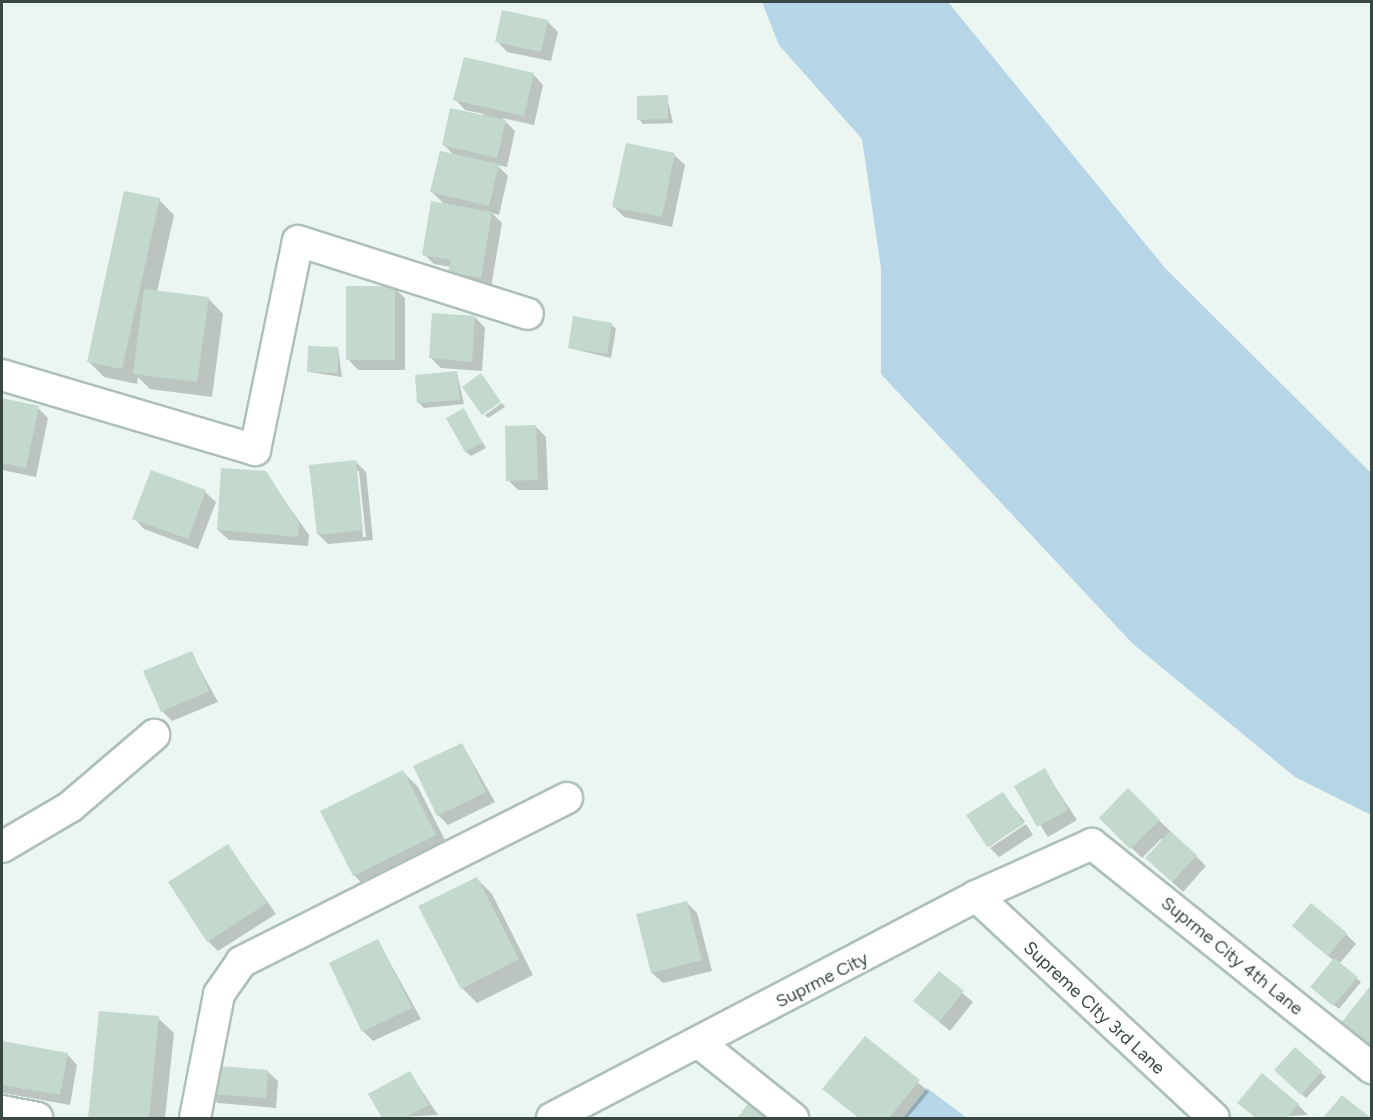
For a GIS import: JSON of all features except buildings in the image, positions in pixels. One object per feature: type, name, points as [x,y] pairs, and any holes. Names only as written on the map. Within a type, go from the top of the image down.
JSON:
[{"type":"street","points":[[2,375],[255,450],[298,241],[528,314]]},
{"type":"street","points":[[2,847],[70,807],[154,735]]},
{"type":"street","points":[[195,1119],[219,994],[241,962],[567,798]]},
{"type":"street","name":"Suprme City","points":[[552,1119],[976,896],[1092,843]]},
{"type":"street","name":"Suprme City 4th Lane","points":[[1092,843],[1371,1068]]},
{"type":"street","name":"Supreme CIty 3rd Lane","points":[[976,896],[1214,1119]]},
{"type":"street","points":[[698,1042],[793,1119]]},
{"type":"street","points":[[2,1111],[36,1119]]},
{"type":"shaded area","points":[[762,2],[948,2],[1165,268],[1371,473],[1371,815],[1295,777],[1133,644],[881,374],[881,268],[862,139],[779,45]]},
{"type":"shaded area","points":[[927,1088],[967,1118],[903,1118]]}]
